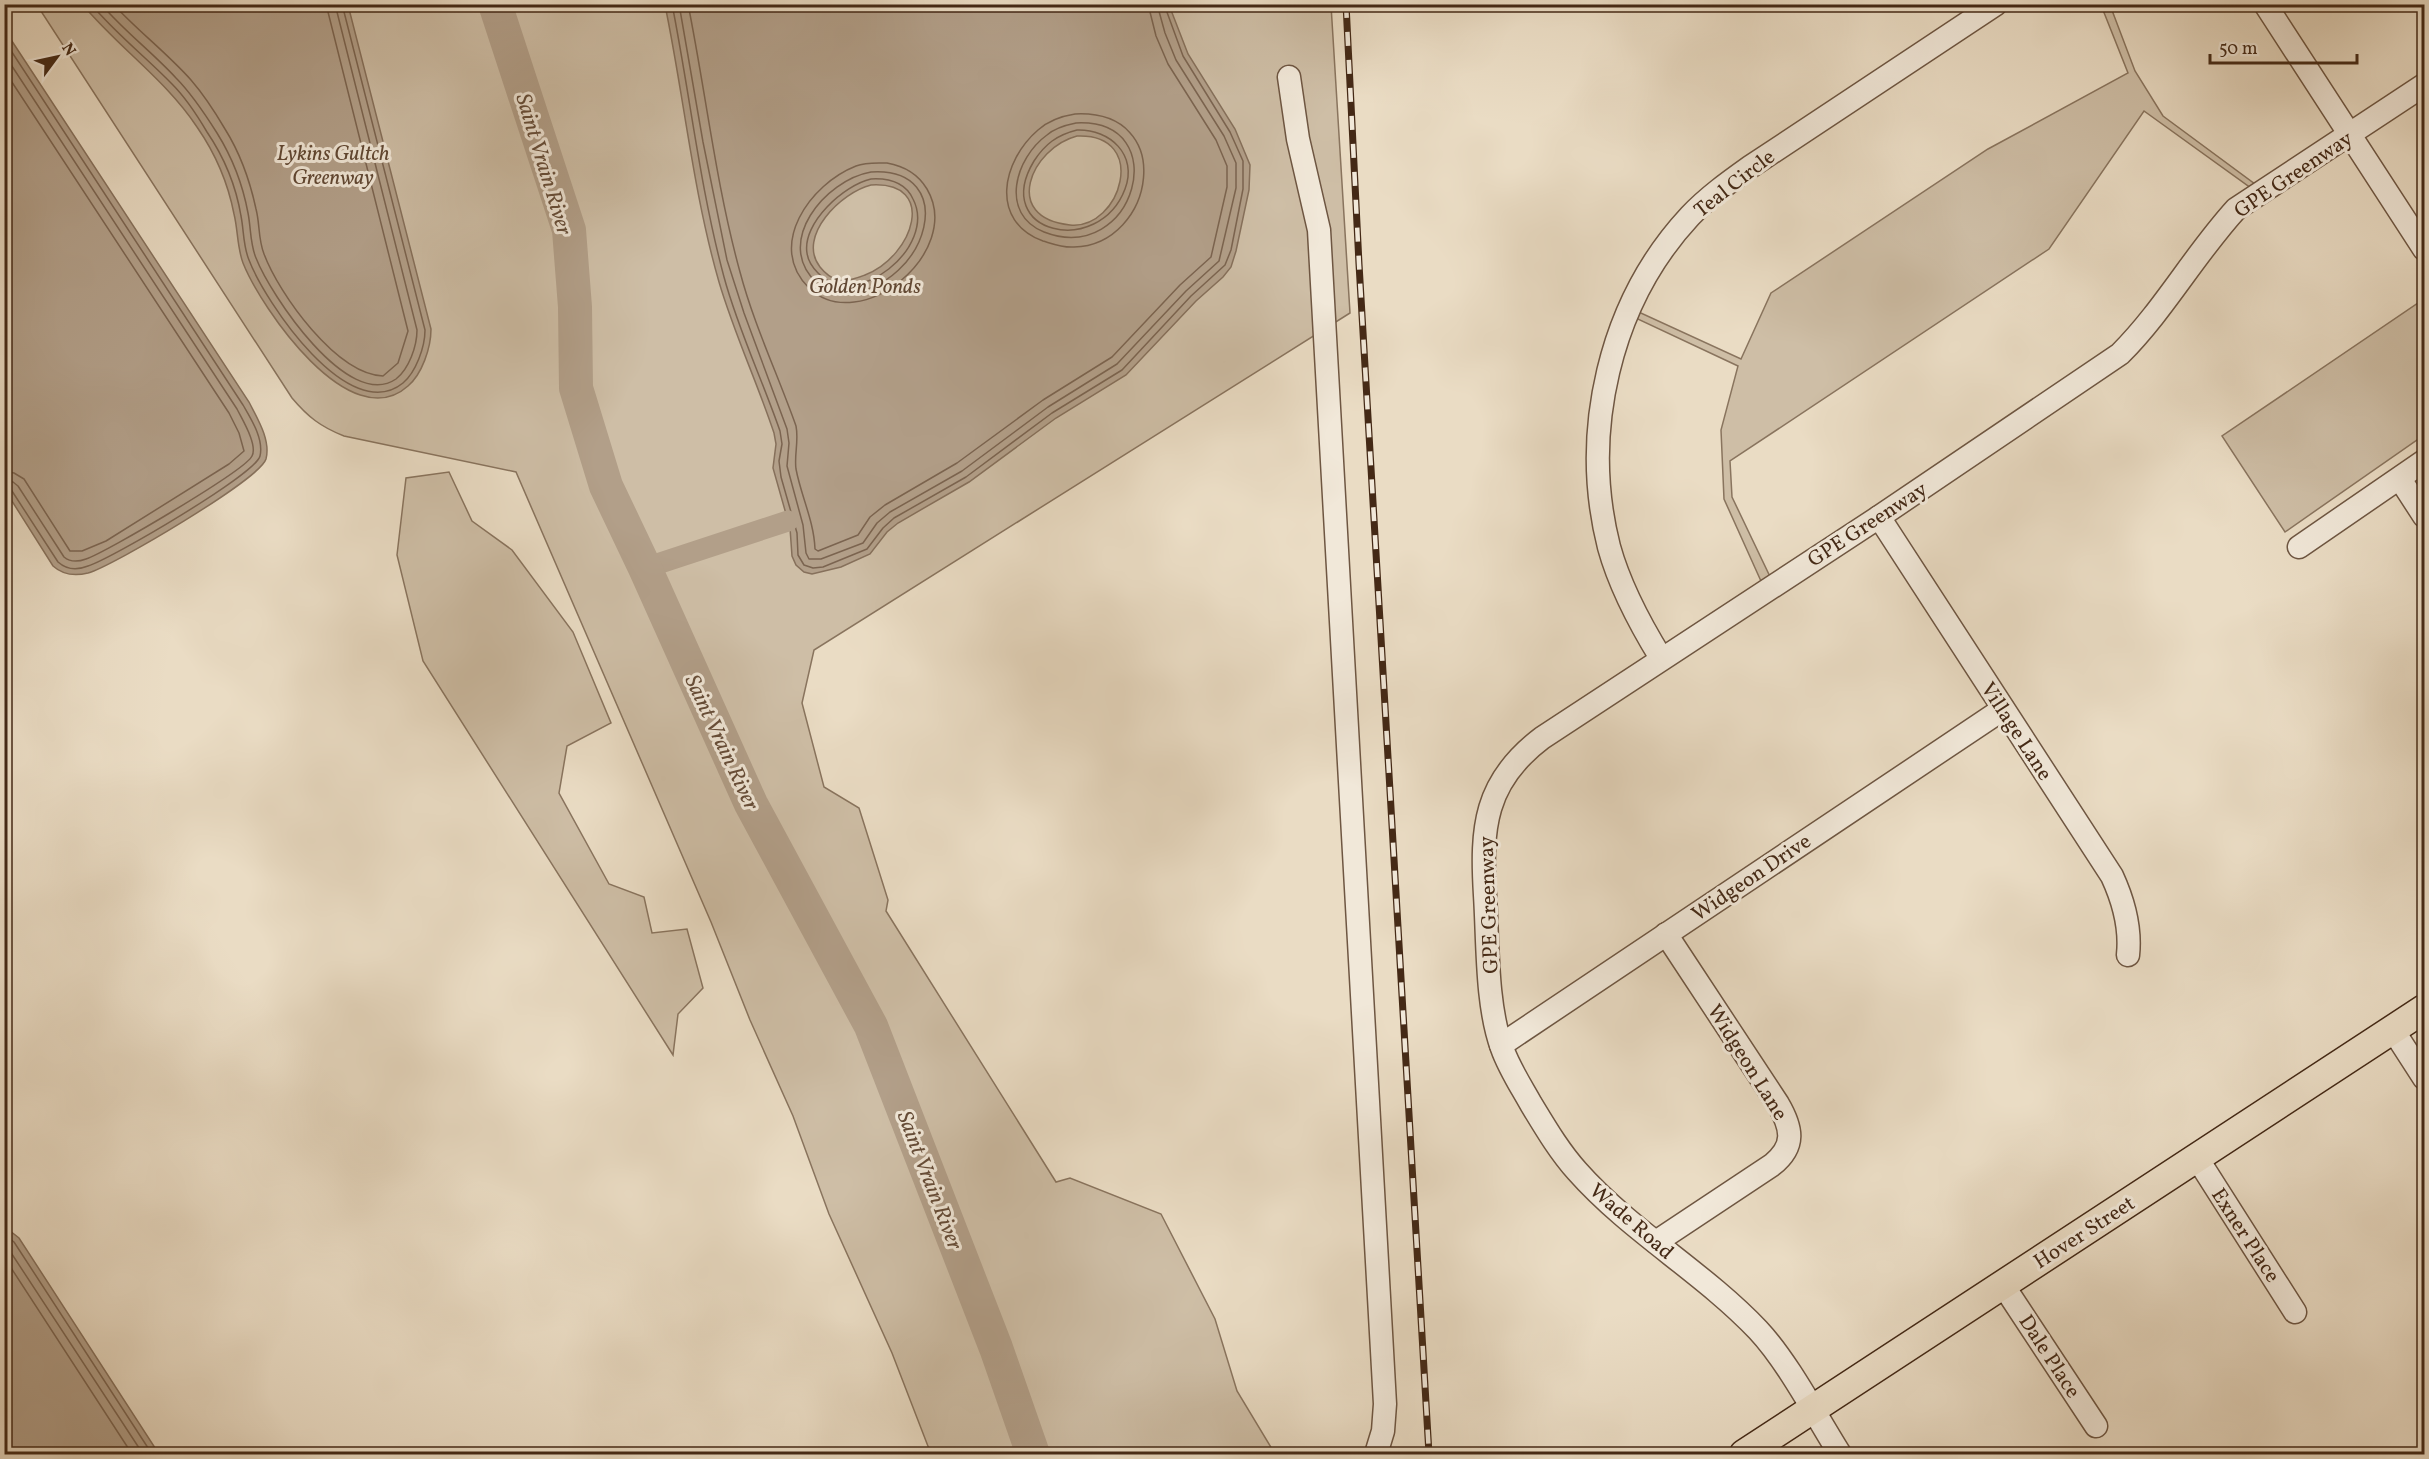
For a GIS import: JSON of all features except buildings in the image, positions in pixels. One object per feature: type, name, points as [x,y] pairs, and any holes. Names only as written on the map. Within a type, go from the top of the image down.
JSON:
[{"type":"main road","name":"Hover Street","points":[[1744,1455],[2424,1009]]},
{"type":"street","name":"Teal Circle","points":[[1661,658],[1638,620],[1615,565],[1606,529],[1598,473],[1599,423],[1610,365],[1623,324],[1642,283],[1650,268],[1689,218],[1725,185],[1996,4]]},
{"type":"street","points":[[2265,4],[2424,249]]},
{"type":"street","points":[[1289,77],[1298,139],[1315,209],[1319,241],[1385,1404],[1383,1431],[1376,1455]]},
{"type":"street","name":"GPE Greenway","points":[[1501,1046],[1492,994],[1484,871],[1486,822],[1496,793],[1510,769],[1530,747],[1661,658],[1879,517],[2120,354],[2143,330],[2236,209],[2424,85]]},
{"type":"street","points":[[2299,547],[2424,461]]},
{"type":"street","points":[[2400,479],[2424,516]]},
{"type":"street","name":"Village Lane","points":[[1879,517],[2112,876],[2126,914],[2129,934],[2128,955]]},
{"type":"street","name":"Widgeon Drive","points":[[1501,1046],[2003,709]]},
{"type":"street","name":"Widgeon Lane","points":[[1656,1242],[1772,1165],[1786,1152],[1790,1139],[1787,1122],[1778,1104],[1666,934]]},
{"type":"street","points":[[2393,1030],[2424,1078]]},
{"type":"street","name":"Wade Road","points":[[1501,1046],[1521,1086],[1565,1156],[1597,1191],[1749,1321],[1765,1338],[1791,1375],[1840,1455]]},
{"type":"street","name":"Exner Place","points":[[2197,1158],[2295,1312]]},
{"type":"street","name":"Dale Place","points":[[2003,1285],[2096,1426]]},
{"type":"green space","points":[[37,5],[1331,5],[1350,313],[814,650],[802,703],[824,787],[859,808],[888,900],[886,911],[1056,1182],[1070,1178],[1161,1214],[1215,1319],[1237,1391],[1275,1454],[931,1454],[892,1353],[829,1214],[793,1116],[516,472],[344,436],[315,421],[304,411],[292,398]]},
{"type":"green space","points":[[2101,5],[2110,5],[2135,71],[2163,116],[2263,190],[2258,193],[2144,111],[2049,249],[1730,461],[1732,497],[1774,585],[1765,590],[1724,499],[1721,430],[1738,366],[1627,314],[1630,308],[1741,359],[1771,293],[1988,149],[2128,73]]},
{"type":"green space","points":[[2424,299],[2424,435],[2285,532],[2222,436]]},
{"type":"green space","points":[[449,472],[472,521],[512,550],[573,632],[611,723],[567,746],[559,793],[609,884],[644,897],[652,933],[687,929],[703,988],[678,1014],[673,1055],[423,661],[397,555],[406,478]]},
{"type":"water","points":[[83,5],[348,5],[431,329],[425,360],[418,375],[408,386],[385,397],[360,395],[335,382],[310,361],[268,309],[243,263],[228,191],[204,137],[171,94]]},
{"type":"water","points":[[665,5],[1169,5],[1188,54],[1235,129],[1250,165],[1249,190],[1231,267],[1126,375],[1056,418],[969,482],[898,523],[887,532],[870,554],[841,567],[812,574],[804,572],[796,565],[792,556],[790,528],[773,468],[776,444],[774,433],[725,301],[710,248],[695,179]],"holes":[[[1077,136],[1100,139],[1114,149],[1120,164],[1120,181],[1114,198],[1103,213],[1088,222],[1070,225],[1049,220],[1036,210],[1030,197],[1030,182],[1036,168],[1047,154],[1061,143]],[[871,185],[892,187],[905,195],[911,207],[912,221],[906,237],[896,252],[882,266],[855,278],[835,279],[820,267],[814,255],[814,242],[818,229],[826,217],[847,196]]]},
{"type":"water","points":[[4,29],[249,402],[267,444],[266,459],[258,469],[214,502],[126,555],[83,574],[65,573],[53,566],[5,490]]},
{"type":"water","points":[[5,1227],[19,1238],[159,1454],[5,1454]]},
{"type":"waterway","name":"Saint Vrain River","points":[[495,4],[569,230],[575,307],[576,388],[606,486],[751,804],[871,1026],[996,1348],[1033,1454]]},
{"type":"waterway","points":[[645,568],[788,521]]},
{"type":"railway","points":[[1346,4],[1359,264],[1429,1454]]},
{"type":"park label","name":"Lykins Gultch Greenway","points":[[333,165]]},
{"type":"park label","name":"Golden Ponds","points":[[865,286]]}]
